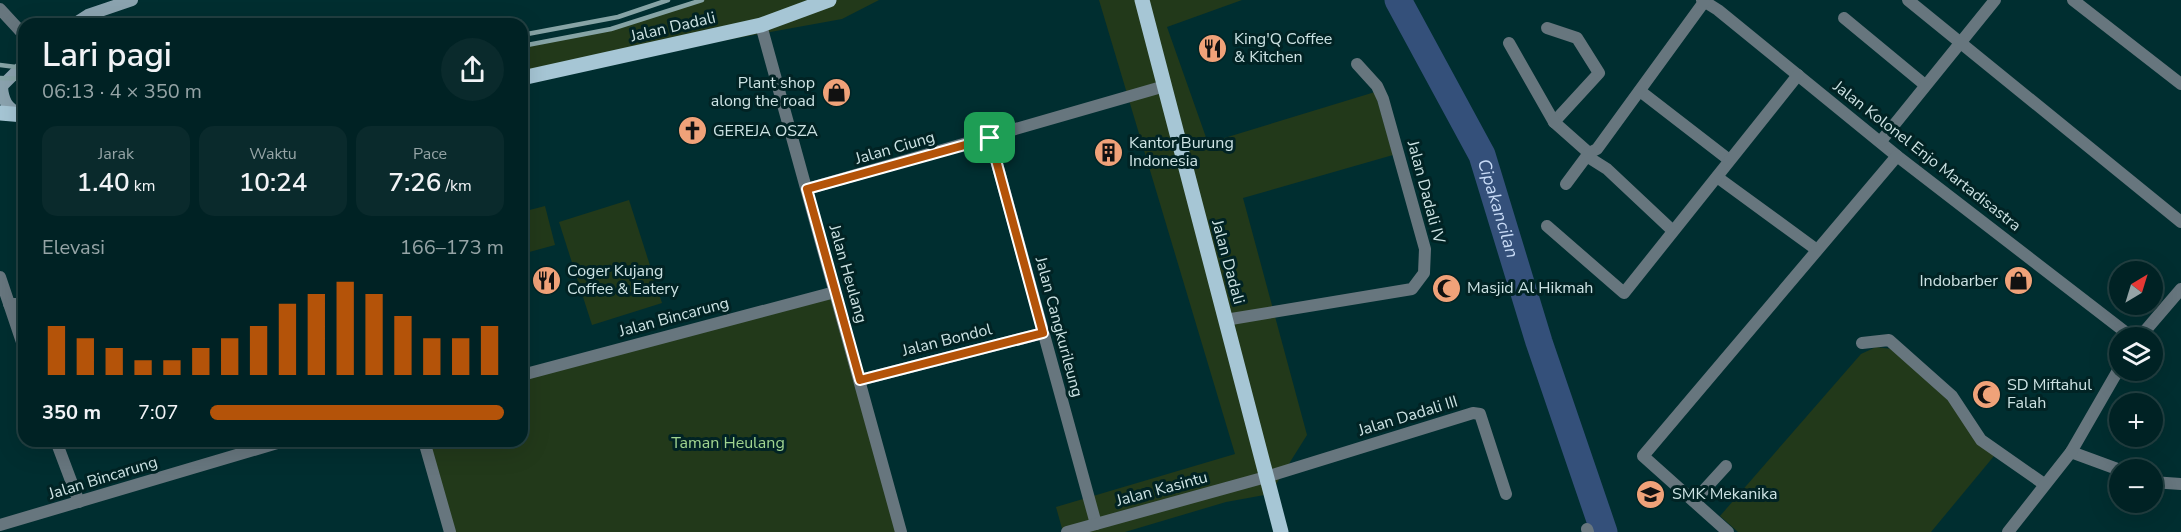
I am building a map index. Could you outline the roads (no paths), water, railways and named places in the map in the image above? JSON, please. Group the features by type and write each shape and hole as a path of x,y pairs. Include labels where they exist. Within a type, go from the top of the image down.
{"main road":[{"path":"83,18 132,0"},
{"name":"Jalan Dadali","path":"528,77 762,25 829,0"},
{"name":"Jalan Dadali","path":"1142,0 1281,532"},
{"path":"18,70 1,88 8,108 18,113"},
{"path":"0,113 18,115"}],"street":[{"path":"1908,0 2181,222"},
{"path":"1881,141 1995,0"},
{"path":"2073,0 2181,84"},
{"path":"1566,184 1588,155 1597,149 1703,1"},
{"name":"Jalan Kolonel Enjo Martadisastra","path":"1703,1 1722,5 1798,75 1897,156 2119,327"},
{"path":"0,9 18,28"},
{"path":"1844,18 1925,85"},
{"name":"Jalan Heulang","path":"762,25 901,532"},
{"path":"1547,28 1577,38 1599,73 1554,122"},
{"path":"1509,43 1554,122 1673,231"},
{"name":"Jalan Dadali IV","path":"1225,320 1412,289 1424,273 1425,249 1383,99 1377,86 1357,64"},
{"path":"1547,226 1624,293 1717,177 1728,159 1798,75"},
{"name":"Jalan Ciung","path":"807,189 1165,86"},
{"path":"1640,91 1728,159"},
{"name":"Jalan Cangkurileung","path":"990,138 1096,524"},
{"path":"1728,532 1643,456 1897,156"},
{"path":"1717,177 1817,250"},
{"path":"0,277 18,330"},
{"path":"2148,327 2181,289"},
{"name":"Jalan Bincarung","path":"528,373 835,292"},
{"path":"9,304 18,304"},
{"name":"Jalan Bondol","path":"860,380 1043,333"},
{"path":"1862,343 1889,340 1952,396 1982,440 2044,484"},
{"path":"2008,532 2071,452 2112,381"},
{"name":"Jalan Dadali III","path":"1266,477 1473,413 1480,414 1506,494"},
{"path":"58,447 79,502"},
{"name":"Jalan Bincarung","path":"0,525 264,447"},
{"path":"426,447 450,532"},
{"path":"2071,452 2109,466"},
{"path":"1694,501 1726,466"},
{"name":"Jalan Kasintu","path":"1067,532 1266,477"},
{"path":"2163,483 2181,484"}],"waterway":[{"name":"Cipakancilan","path":"1398,0 1482,155 1539,342 1604,532"}],"railway":[{"path":"528,34 618,17 668,0"},
{"path":"528,45 611,29 702,0"},
{"path":"0,65 18,67"},
{"path":"0,78 18,79"}],"place":[{"name":"King'Q Coffee & Kitchen","path":"1213,48"},
{"name":"Plant shop along the road","path":"836,92"},
{"name":"GEREJA OSZA","path":"692,131"},
{"name":"Kantor Burung Indonesia","path":"1108,152"},
{"name":"Coger Kujang Coffee & Eatery","path":"546,280"},
{"name":"Indobarber","path":"2019,281"},
{"name":"Masjid Al Hikmah","path":"1446,288"},
{"name":"SD Miftahul Falah","path":"1986,394"},
{"name":"SMK Mekanika","path":"1651,494"}],"park label":[{"name":"Taman Heulang","path":"728,443"}]}
